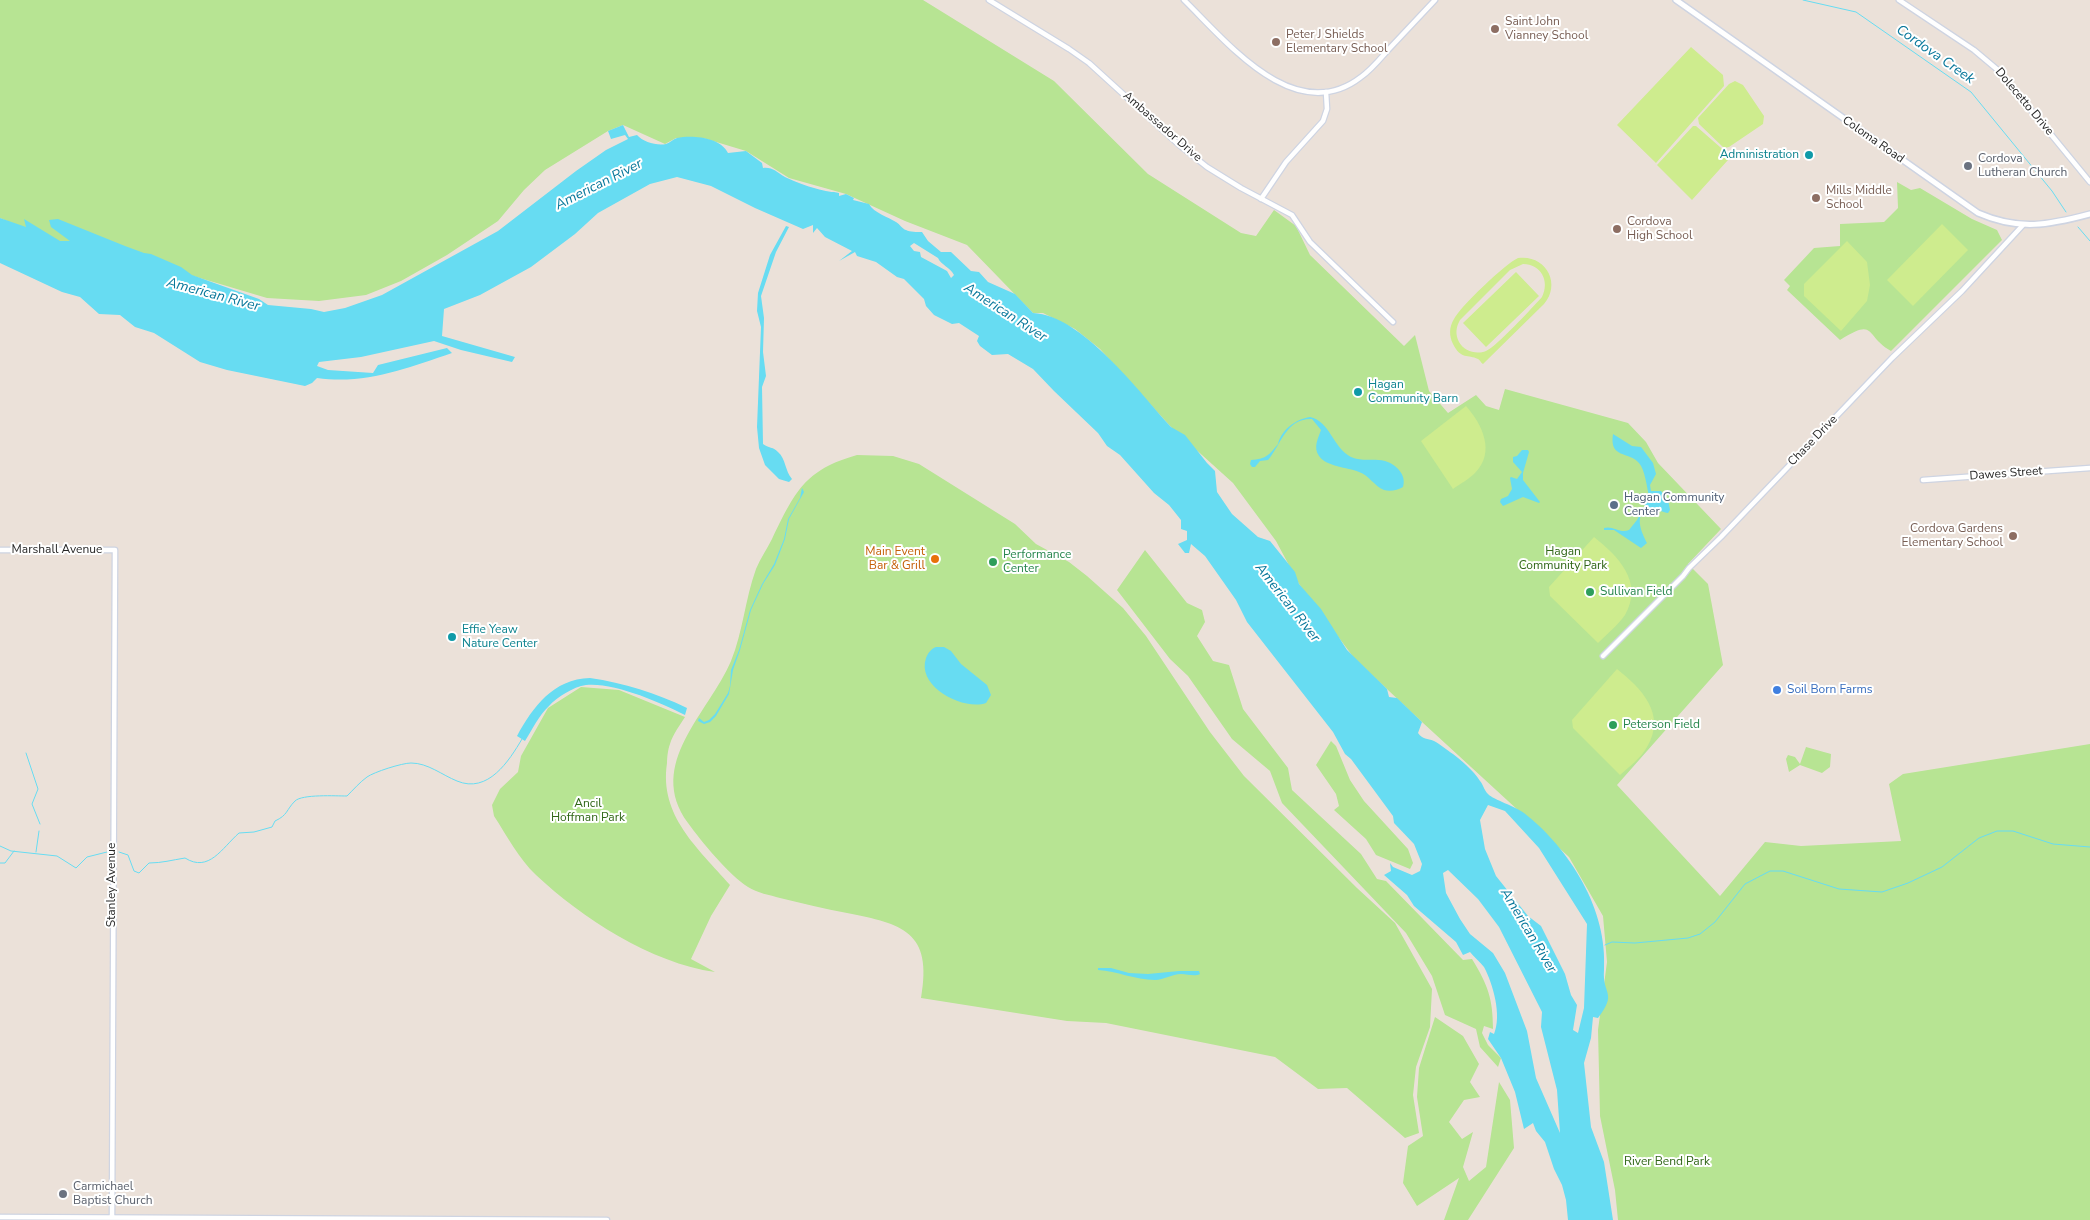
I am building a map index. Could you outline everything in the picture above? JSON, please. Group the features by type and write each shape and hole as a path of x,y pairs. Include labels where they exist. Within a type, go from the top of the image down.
{"main road":[{"name":"Coloma Road","path":"1676,0 1964,205 1992,219 2023,226 2053,224 2090,214"}],"street":[{"name":"Ambassador Drive","path":"989,0 1081,57 1104,75 1191,154 1225,179 1292,215 1310,242 1392,322"},
{"path":"1184,0 1262,73 1292,88 1311,92 1326,92 1342,88 1362,77 1435,0"},
{"name":"Dolecetto Drive","path":"1899,0 1974,50 1999,71 2090,182"},
{"path":"1261,199 1286,162 1323,121 1327,109 1326,92"},
{"name":"Chase Drive","path":"1603,656 1721,537 1892,358 1962,291 2023,226"},
{"name":"Dawes Street","path":"1923,480 2090,468"},
{"name":"Marshall Avenue","path":"0,550 114,550"},
{"name":"Stanley Avenue","path":"112,1219 114,550"},
{"path":"0,1217 607,1220"}],"green space":[{"path":"0,0 923,0 1054,81 1148,174 1241,233 1256,236 1274,210 1296,226 1310,255 1404,346 1415,335 1429,391 1448,413 1476,395 1486,406 1499,410 1505,389 1628,423 1646,442 1658,463 1721,529 1688,564 1708,584 1723,665 1617,785 1720,896 1765,842 1801,846 1901,841 1889,784 1903,774 2090,744 2090,1220 1618,1220 1615,1190 1600,1116 1598,1030 1607,962 1603,916 1569,857 1354,658 1299,584 1276,541 1233,483 1171,427 1100,349 1075,329 1043,313 1033,313 967,245 905,221 846,194 789,178 746,151 703,138 676,138 665,144 623,125 608,131 545,170 524,190 498,221 447,255 401,281 366,295 319,301 267,298 173,270 87,255 0,218"},
{"path":"1691,47 1723,75 1724,86 1656,163 1617,125"},
{"path":"1735,81 1743,85 1764,116 1763,124 1729,147 1724,148 1699,124 1698,118 1729,84"},
{"path":"1693,126 1696,126 1728,154 1728,160 1692,200 1657,165"},
{"path":"1897,182 1911,190 1920,188 1972,219 1997,230 2002,240 1891,351 1865,329 1852,333 1840,340 1787,290 1790,286 1784,280 1814,248 1840,246 1840,224 1884,222 1898,208"},
{"path":"1942,224 1968,250 1913,306 1887,280"},
{"path":"1847,241 1867,262 1870,285 1867,301 1841,331 1804,296 1804,284"},
{"path":"1518,258 1528,258 1543,265 1551,279 1549,296 1544,304 1483,364 1478,359 1465,356 1456,349 1451,338 1451,325 1458,313 1474,296 1494,276","holes":["1523,264 1535,267 1542,274 1545,285 1542,297 1491,348 1478,353 1464,348 1459,342 1457,333 1460,320 1510,270"]},
{"path":"1516,272 1539,296 1486,347 1463,323"},
{"path":"1466,406 1481,430 1486,447 1485,456 1475,473 1453,489 1421,441"},
{"path":"857,455 893,456 919,464 1015,524 1036,544 1069,562 1087,576 1123,608 1146,636 1210,732 1244,776 1395,923 1432,989 1430,1027 1416,1067 1413,1095 1419,1133 1405,1138 1347,1088 1318,1089 1275,1057 1106,1023 1067,1021 921,998 924,976 922,958 917,945 909,934 898,927 866,917 755,891 740,882 708,848 688,823 677,801 673,780 677,760 685,739 731,661 756,569 795,496 803,485 825,468"},
{"name":"Sullivan Field","path":"1594,537 1612,553 1626,571 1632,592 1625,615 1598,643 1550,596 1549,587"},
{"path":"1145,550 1187,603 1202,610 1205,622 1197,636 1213,661 1229,665 1243,709 1288,768 1292,790 1361,854 1377,879 1386,881 1463,960 1472,959 1486,985 1491,1001 1493,1029 1484,1026 1482,1033 1488,1045 1501,1058 1498,1067 1480,1047 1476,1029 1445,1015 1432,976 1406,933 1282,803 1270,771 1232,739 1188,676 1170,659 1117,590"},
{"name":"Peterson Field","path":"1617,669 1642,693 1653,713 1654,724 1647,747 1635,762 1620,775 1573,728 1572,720"},
{"name":"Ancil Hoffman Park","path":"581,687 619,690 685,717 669,746 666,782 669,799 675,815 684,830 730,885 711,916 691,959 715,972 691,967 642,949 574,907 530,869 494,816 492,805 500,789 518,772 521,756 548,708"},
{"path":"1331,741 1336,746 1350,780 1364,801 1408,849 1413,863 1410,869 1376,855 1366,839 1334,810 1339,806 1336,794 1316,765"},
{"path":"1806,747 1831,754 1830,767 1822,773 1800,765 1789,772 1786,759 1788,755 1795,757 1800,764"},
{"path":"1435,1017 1463,1036 1479,1064 1470,1082 1480,1097 1464,1100 1449,1122 1462,1139 1473,1132 1463,1167 1469,1181 1486,1167 1499,1082 1510,1100 1514,1148 1468,1220 1444,1220 1459,1178 1417,1206 1403,1183 1408,1146 1423,1136 1417,1097 1419,1068"}],"water":[{"name":"American River","path":"623,125 629,137 637,135 650,143 659,144 666,144 683,137 705,138 719,143 728,153 746,151 762,163 763,168 772,169 785,177 816,189 839,193 839,196 846,194 854,198 853,200 869,204 874,210 905,229 912,232 922,232 928,241 941,252 951,252 971,271 979,272 988,282 1015,294 1033,313 1052,317 1071,327 1090,341 1126,376 1171,427 1185,435 1215,471 1217,492 1232,514 1258,537 1270,541 1295,572 1299,584 1321,609 1347,650 1387,689 1389,697 1397,698 1422,722 1418,733 1423,738 1436,742 1468,766 1491,796 1520,810 1541,828 1571,863 1583,882 1593,903 1600,925 1604,948 1604,978 1608,998 1598,1018 1593,1017 1591,1038 1584,1063 1591,1127 1604,1162 1613,1220 1568,1220 1562,1185 1554,1169 1545,1142 1536,1131 1533,1123 1524,1129 1515,1092 1501,1058 1488,1039 1490,1032 1494,1034 1497,1009 1493,991 1484,967 1470,952 1463,955 1456,942 1414,906 1407,895 1384,875 1391,871 1390,863 1393,867 1412,875 1420,871 1422,864 1414,844 1394,823 1393,816 1351,759 1345,754 1333,732 1247,622 1236,600 1205,556 1191,544 1189,553 1185,553 1178,544 1187,540 1187,531 1181,529 1181,520 1169,505 1154,493 1120,455 1107,446 1098,433 1033,369 1008,354 992,355 980,346 977,341 979,336 959,323 952,324 934,315 926,306 924,299 904,279 897,277 876,262 857,256 855,252 839,261 852,251 825,237 817,228 813,233 813,225 803,229 711,186 677,177 650,184 598,213 575,234 531,267 480,295 444,309 442,336 515,357 512,362 461,350 434,341 361,357 319,362 317,366 328,370 373,373 378,365 447,348 452,353 386,374 335,380 317,378 305,386 227,370 200,362 154,333 135,327 120,315 99,314 80,297 62,292 0,263 0,218 26,227 24,219 60,241 70,241 51,227 49,220 58,219 125,246 151,254 181,267 192,275 259,299 268,305 324,312 345,308 382,295 498,231 576,171 606,150 628,139 625,135 611,139 608,131","holes":["914,243 938,258 954,275 951,278 947,271 921,257 920,252 914,251 910,246","1488,805 1505,811 1539,848 1587,924 1584,1008 1578,1033 1573,1030 1577,1005 1571,995 1565,974 1541,926 1528,916 1496,876 1485,849 1480,820","1448,870 1478,899 1499,927 1542,1012 1541,1027 1557,1090 1560,1133 1536,1078 1527,1031 1505,973 1493,953 1470,934 1460,919 1446,893 1443,873"]},
{"path":"786,226 789,227 776,252 761,296 764,318 763,352 766,376 762,387 763,444 775,449 781,455 792,479 789,482 779,479 765,465 759,448 757,427 761,327 757,311 758,293 770,255"},
{"path":"1310,417 1317,419 1327,429 1340,448 1351,457 1381,460 1393,465 1402,474 1403,487 1389,491 1384,490 1363,473 1332,465 1323,460 1316,449 1321,430 1312,419 1296,423 1285,433 1268,460 1260,461 1255,467 1252,467 1250,464 1251,460 1260,459 1269,454 1278,444 1282,434 1290,426 1300,420"},
{"path":"1613,434 1632,446 1641,447 1653,463 1656,474 1650,485 1651,491 1661,491 1668,500 1670,510 1668,513 1647,510 1643,513 1640,526 1647,543 1641,548 1614,530 1604,530 1607,527 1623,531 1629,530 1637,520 1649,497 1646,479 1641,466 1635,459 1617,451 1614,447"},
{"path":"1522,450 1528,450 1529,452 1523,480 1540,502 1523,497 1503,506 1500,502 1501,499 1508,496 1512,489 1510,478 1517,479 1522,472 1513,462 1513,457 1517,456"},
{"path":"802,488 804,492 789,519 785,539 775,565 763,584 751,610 740,650 733,670 729,694 716,716 710,722 704,724 698,721 699,718 704,722 709,720 728,693 731,670 739,650 750,610 762,584 774,564 784,539 788,519 800,498"},
{"path":"936,647 944,647 951,651 961,664 987,685 991,695 986,703 977,705 955,700 935,687 928,678 925,669 927,656"},
{"path":"590,678 640,689 664,698 687,708 685,715 663,704 623,690 586,685 571,690 552,703 539,718 525,741 517,736 537,705 546,696 565,683"},
{"path":"1098,968 1111,968 1129,973 1148,974 1199,971 1200,974 1178,974 1158,980 1148,980 1098,970"}],"waterway":[{"name":"Cordova Creek","path":"1803,0 1856,12 1971,92 2052,191 2066,212"},
{"path":"2078,227 2090,241"},
{"path":"119,852 128,855 134,871 139,873 149,863 185,858 201,863 215,857 239,833 254,832 272,827 275,821 282,817 295,801 305,797 347,796 367,777 395,766 407,763 417,764 429,767 457,781 468,784 478,783 496,773 511,757 522,739"},
{"path":"26,753 38,789 32,804 40,824"},
{"path":"36,852 39,831"},
{"path":"1605,945 1612,942 1635,943 1688,938 1700,934 1715,922 1745,884 1770,871 1783,871 1839,889 1882,892 1908,883 1942,867 1979,838 1997,831 2013,831 2053,844 2090,847"},
{"path":"0,846 11,851 57,856 76,868 87,857 107,852"},
{"path":"0,863 5,863 14,851"}],"place":[{"name":"Saint John Vianney School","path":"1495,29"},
{"name":"Peter J Shields Elementary School","path":"1276,42"},
{"name":"Administration","path":"1809,155"},
{"name":"Cordova Lutheran Church","path":"1968,166"},
{"name":"Mills Middle School","path":"1816,198"},
{"name":"Cordova High School","path":"1617,229"},
{"name":"Hagan Community Barn","path":"1358,392"},
{"name":"Hagan Community Center","path":"1614,505"},
{"name":"Cordova Gardens Elementary School","path":"2013,536"},
{"name":"Main Event Bar & Grill","path":"935,559"},
{"name":"Performance Center","path":"993,562"},
{"name":"Sullivan Field","path":"1590,592"},
{"name":"Effie Yeaw Nature Center","path":"452,637"},
{"name":"Soil Born Farms","path":"1777,690"},
{"name":"Peterson Field","path":"1613,725"},
{"name":"Carmichael Baptist Church","path":"63,1194"}],"park label":[{"name":"Hagan Community Park","path":"1563,559"},
{"name":"River Bend Park","path":"1667,1162"}]}
